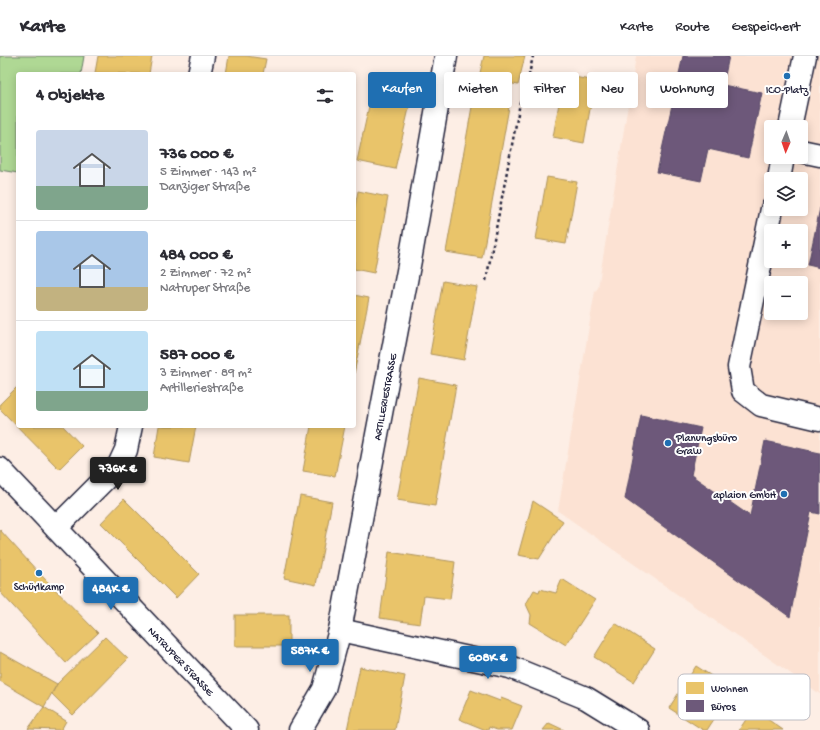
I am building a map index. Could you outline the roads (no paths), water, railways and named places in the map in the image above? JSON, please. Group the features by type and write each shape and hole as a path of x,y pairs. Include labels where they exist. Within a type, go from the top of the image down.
{"street":[{"path":"199,72 203,56"},
{"name":"ARTILLERIESTRASSE","path":"300,730 324,689 340,630 411,255 446,56"},
{"path":"791,120 805,56"},
{"path":"808,152 820,155"},
{"path":"771,216 739,367 743,391 761,405 820,419"},
{"path":"56,528 119,465 126,450 131,428"},
{"name":"NATRUPER STRASSE","path":"0,469 247,730"},
{"path":"340,630 510,667 586,698 638,730"}],"place":[{"name":"ICO-Platz","path":"787,76"},
{"name":"Planungsbüro Graw","path":"668,443"},
{"name":"aplaion GmbH","path":"784,494"},
{"name":"Schürlkamp","path":"39,573"}]}
